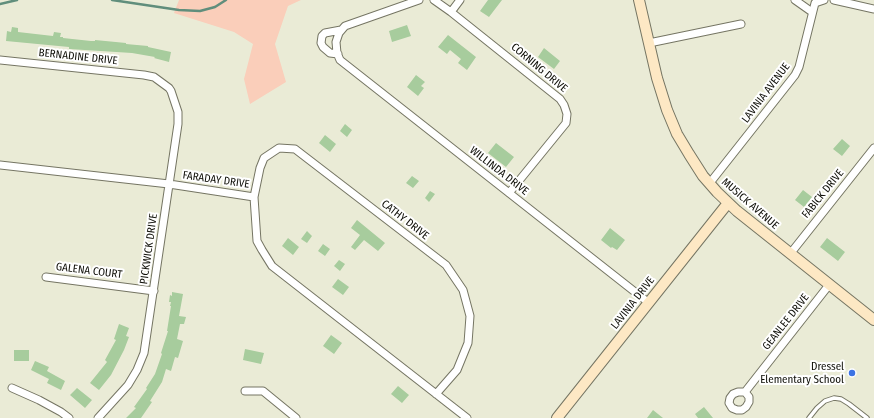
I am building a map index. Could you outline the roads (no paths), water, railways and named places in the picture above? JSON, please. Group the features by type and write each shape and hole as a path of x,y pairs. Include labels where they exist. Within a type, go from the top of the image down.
{"street":[{"path":"338,54 336,42 341,30 345,26 419,0"},
{"name":"CORNING DRIVE","path":"434,0 560,99 567,114 566,123 509,192"},
{"path":"451,12 460,0"},
{"name":"MUSICK AVENUE","path":"639,0 661,93 672,122 677,134 709,184 728,203 790,254 874,319"},
{"path":"795,0 812,12"},
{"path":"834,0 874,9"},
{"name":"LAVINIA AVENUE","path":"709,184 795,75 799,67 812,12 821,1"},
{"path":"648,43 741,24"},
{"name":"WILLINDA DRIVE","path":"341,30 325,33 322,36 321,43 323,47 330,53 338,54 340,60 649,303"},
{"name":"BERNADINE DRIVE","path":"0,60 154,77"},
{"name":"PICKWICK DRIVE","path":"98,418 128,385 137,370 144,353 178,124 178,112 171,91 154,77"},
{"name":"CATHY DRIVE","path":"254,197 260,168 264,158 279,148 295,149 446,265 463,290 470,316 468,343 457,370 436,394"},
{"name":"FABICK DRIVE","path":"790,254 874,148"},
{"name":"FARADAY DRIVE","path":"0,165 169,184 254,197 257,241 272,266 467,418"},
{"name":"LAVINIA DRIVE","path":"557,418 728,203"},
{"name":"GALENA COURT","path":"46,277 154,291"},
{"name":"GEANLEE DRIVE","path":"746,392 829,285"},
{"path":"12,388 40,400 69,418"},
{"path":"245,391 263,391 296,418"}],"lane":[{"path":"809,418 825,401 834,398 841,399 867,418"}],"waterway":[{"path":"0,4 17,0"},
{"path":"112,0 179,10 200,11 215,7 226,0"}],"place":[{"name":"Dressel Elementary School","path":"852,373"}]}
